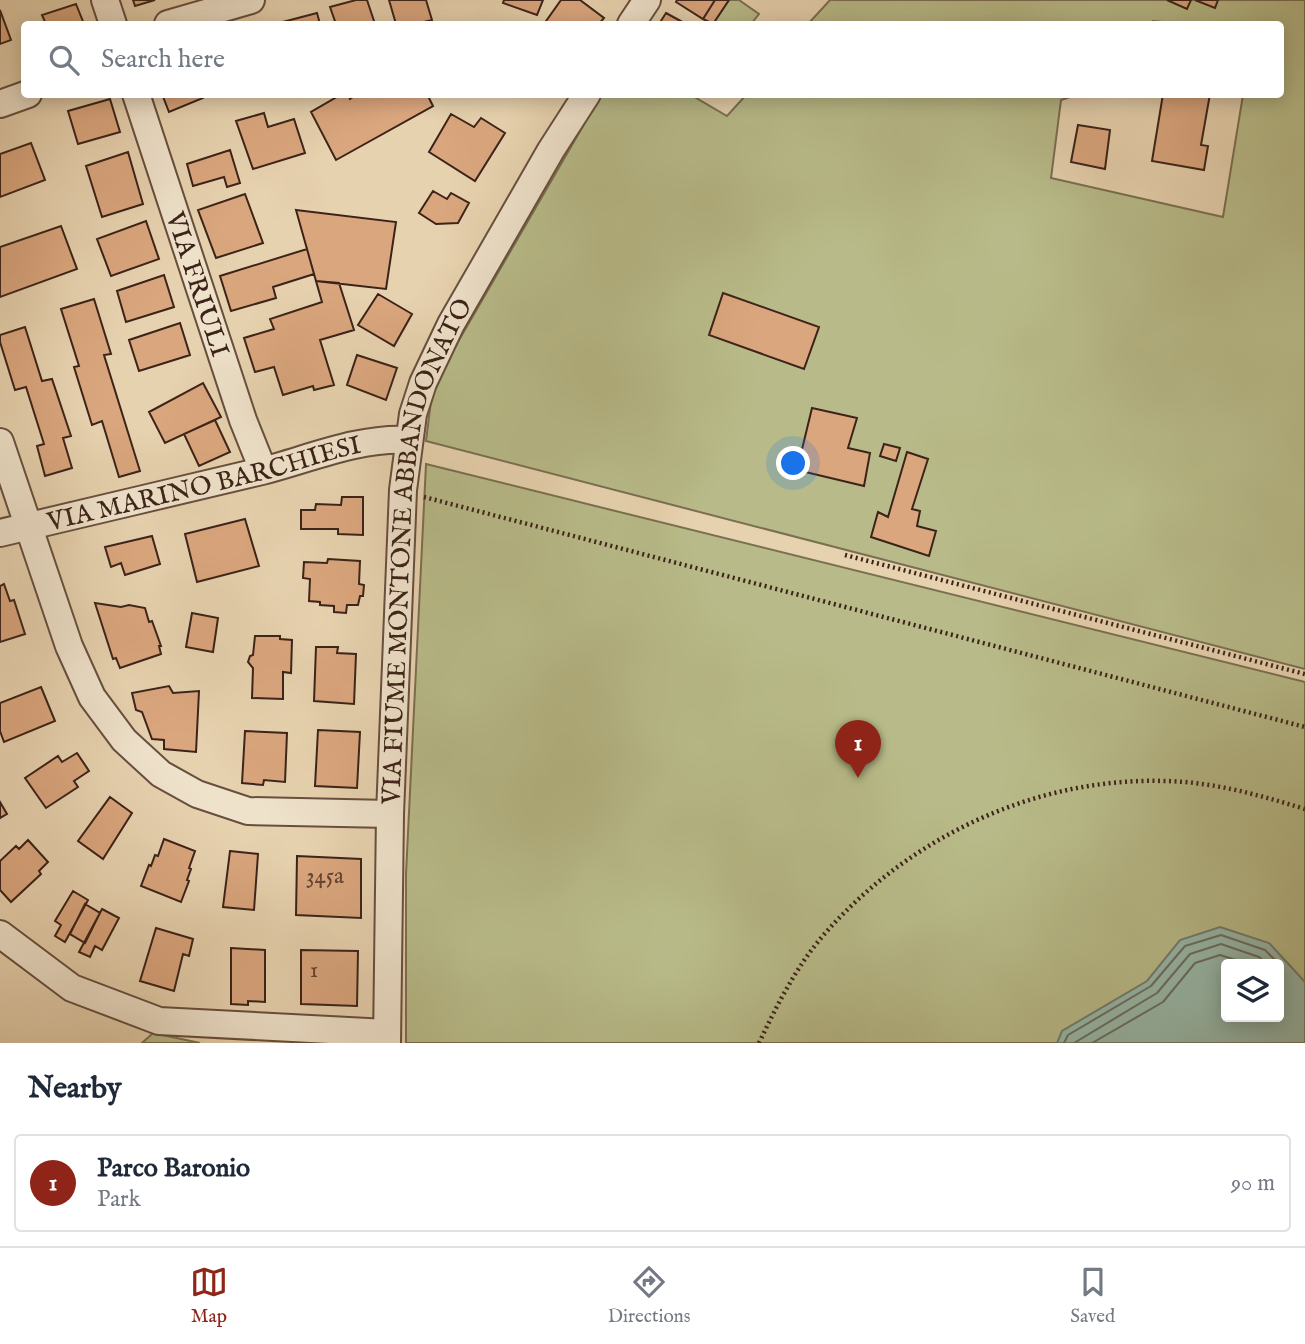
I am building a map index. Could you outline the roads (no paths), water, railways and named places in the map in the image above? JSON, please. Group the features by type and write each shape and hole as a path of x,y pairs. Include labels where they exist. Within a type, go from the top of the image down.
{"street":[{"path":"105,0 112,21"},
{"path":"178,21 251,0"},
{"path":"0,104 21,96"},
{"name":"VIA FRIULI","path":"137,98 243,420 264,470"},
{"name":"VIA FIUME MONTONE ABBANDONATO","path":"387,1038 390,814 403,490 408,440 424,383 451,324 551,150 584,98"},
{"name":"VIA MARINO BARCHIESI","path":"0,533 264,470 354,445 393,439 408,440"},
{"path":"0,442 69,646 92,698 124,740 161,774 197,794 248,811 390,814"},
{"path":"0,934 72,988 159,1021 387,1038"}],"water":[{"path":"1220,927 1269,943 1284,959 1221,959 1221,1022 1284,1022 1284,959 1305,982 1305,1043 1057,1043 1062,1031 1147,981 1180,940"}],"place":[{"name":"Parco Baronio","path":"858,778"}]}
